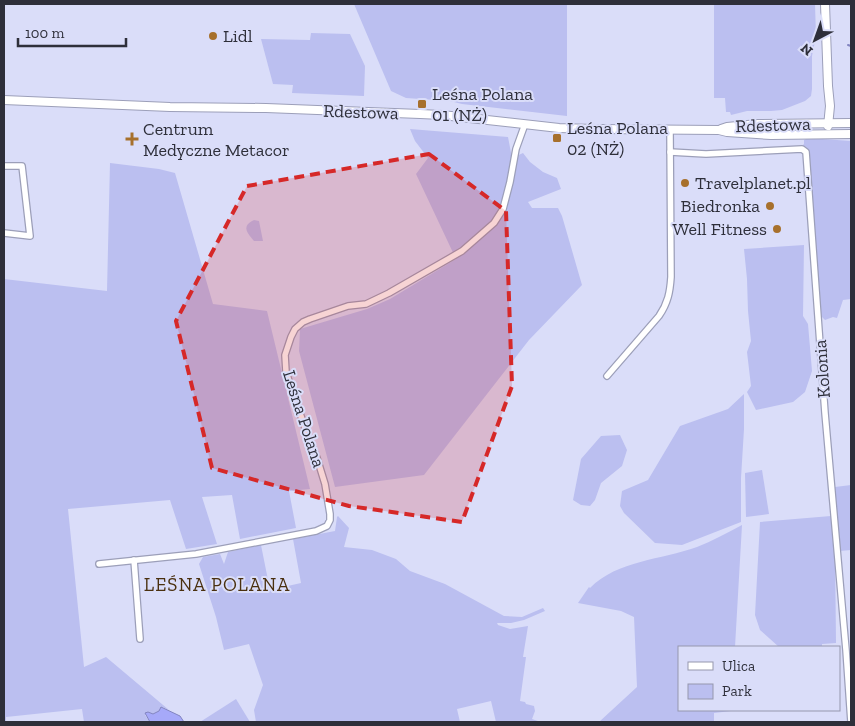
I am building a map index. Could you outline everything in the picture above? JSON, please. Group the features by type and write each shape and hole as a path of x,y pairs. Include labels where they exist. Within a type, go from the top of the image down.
{"street":[{"name":"Rdestowa","path":"825,4 828,86 825,101 828,134"},
{"name":"Rdestowa","path":"4,100 442,115 568,128 719,130 771,134 851,134"},
{"name":"Rdestowa","path":"719,130 727,127 758,124 851,123"},
{"name":"Leśna Polana","path":"99,564 196,554 316,531 327,526 330,514 325,484 286,372 286,355 291,337 295,329 303,322 348,306 366,304 389,293 462,251 494,224 503,209 516,149 525,124"},
{"path":"607,376 659,316 670,295 670,130"},
{"name":"Kolonia","path":"670,152 706,154 802,149 806,152 825,413 851,722"},
{"path":"4,166 22,166 30,236 4,233"},
{"path":"134,560 140,639"}],"highlighted area":[{"path":"429,154 506,211 512,386 462,522 349,506 212,468 176,321 247,186"}],"green space":[{"path":"354,4 567,4 567,116 450,101 406,98 391,91"},
{"path":"714,4 815,4 816,36 812,56 811,96 805,101 782,110 747,111 731,115 730,112 726,112 725,98 714,98"},
{"path":"311,33 350,34 365,66 364,96 292,93 293,85 273,84 261,39 310,40"},
{"path":"410,129 508,137 512,158 523,153 530,162 543,172 557,178 561,189 528,202 532,208 558,208 582,285 529,340 424,475 335,487 299,351 300,329 367,309 390,299 456,259 416,174 428,158 415,141"},
{"path":"808,138 851,141 851,299 843,300 837,318 833,317 825,320 821,316 809,151 803,146 804,140"},
{"path":"110,163 159,169 175,173 213,304 267,311 310,489 289,491 296,528 240,539 232,495 202,497 217,544 186,549 170,500 68,509 84,667 106,657 169,710 162,707 153,714 148,712 145,715 150,722 84,722 82,709 6,717 6,722 4,722 4,279 107,291"},
{"path":"254,220 259,221 263,241 254,241 247,232 246,227"},
{"path":"804,245 803,316 808,324 812,371 805,392 793,402 756,410 747,392 751,386 747,352 751,341 744,249"},
{"path":"744,394 741,522 682,545 655,543 624,513 620,506 622,491 648,480 680,426 728,409"},
{"path":"620,435 627,450 622,466 601,483 595,500 590,506 581,505 573,500 581,459 601,436"},
{"path":"762,470 769,514 746,517 745,473"},
{"path":"851,485 851,550 839,551 835,487"},
{"path":"338,516 349,528 344,547 372,550 396,559 410,571 445,584 504,616 522,617 543,608 545,611 524,620 511,623 497,623 510,629 528,626 523,657 526,657 520,701 534,706 535,711 532,719 541,722 496,722 491,701 457,709 460,722 256,722 254,710 263,685 249,644 224,650 216,617 199,564 203,557 220,554 224,564 228,552 261,545 270,590 301,583 293,539 335,531"},
{"path":"831,516 835,551 836,643 822,644 822,646 778,646 760,630 755,615 760,522"},
{"path":"742,525 735,646 678,646 678,711 731,711 714,713 714,722 599,722 637,687 634,617 621,611 578,603 589,587 613,572 640,562 697,547"},
{"path":"236,699 250,722 200,722"}],"shaded area":[{"path":"161,707 180,716 184,722 150,722 145,713 153,714 159,711"}],"place":[{"name":"Lidl","path":"213,36"},
{"name":"Leśna Polana 01 (NŻ)","path":"422,104"},
{"name":"Leśna Polana 02 (NŻ)","path":"557,138"},
{"name":"Centrum Medyczne Metacor","path":"132,139"},
{"name":"Travelplanet.pl","path":"685,183"},
{"name":"Biedronka","path":"770,206"},
{"name":"Well Fitness","path":"777,229"}],"district":[{"name":"LEŚNA POLANA","path":"217,584"}]}
